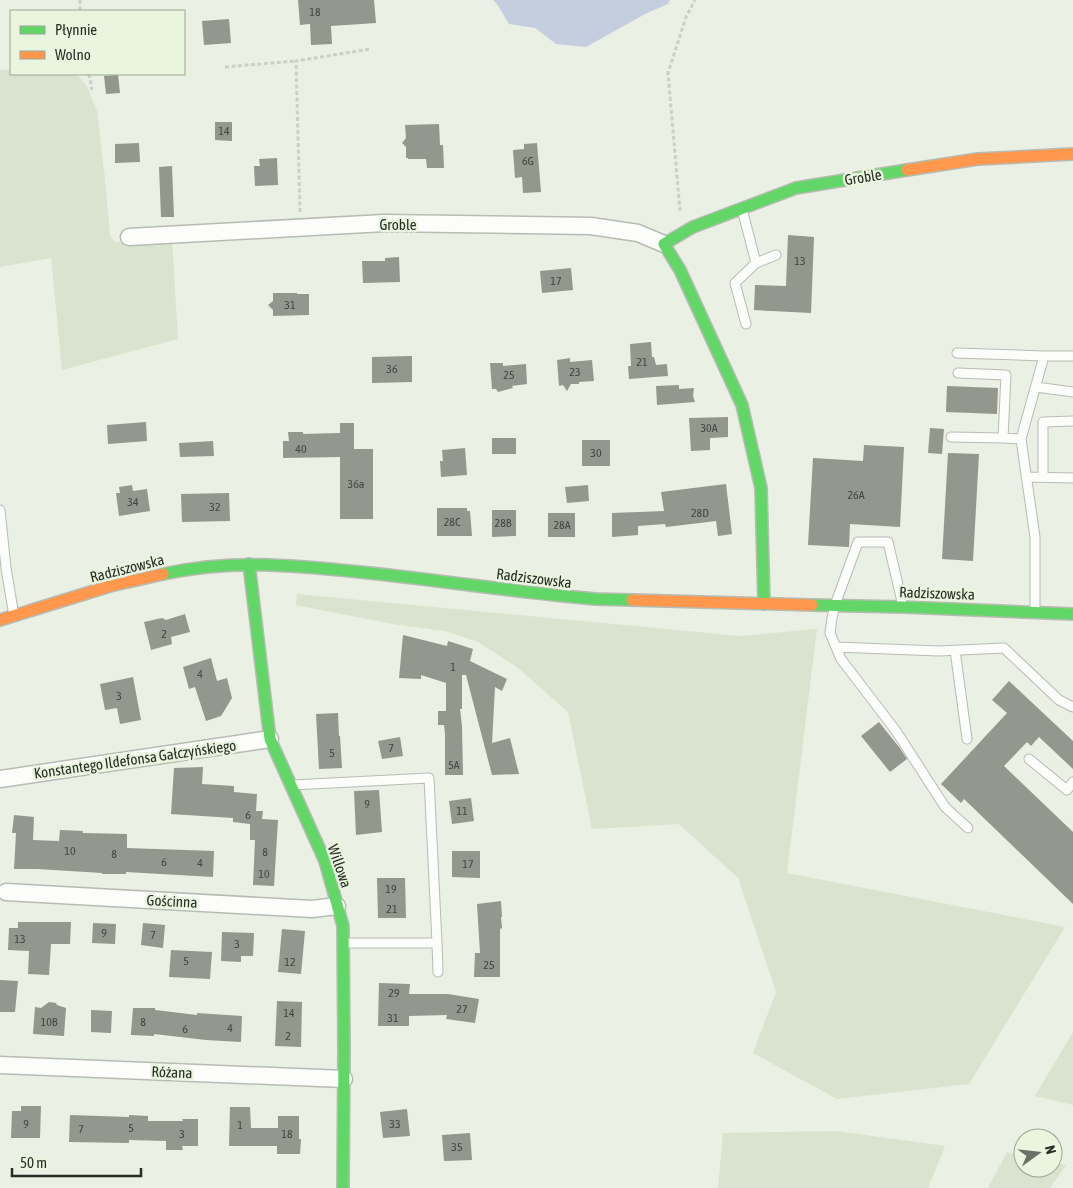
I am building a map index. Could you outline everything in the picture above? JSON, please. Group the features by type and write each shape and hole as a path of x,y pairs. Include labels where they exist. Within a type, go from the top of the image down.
{"street":[{"name":"Groble","path":"130,237 384,223 591,226 638,233 664,244 693,226 796,188 978,159 1073,154"},
{"path":"664,244 680,270 742,405 761,488 764,604"},
{"name":"Radziszowska","path":"0,620 143,577 222,565 249,564 294,565 398,576 551,596 595,599 903,607 1073,614"},
{"name":"Willowa","path":"249,564 270,739 325,861 343,926 344,1079 342,1188"},
{"name":"Konstantego Ildefonsa Gałczyńskiego","path":"0,779 270,739"},
{"name":"Gościnna","path":"6,892 312,909 337,906"},
{"name":"Różana","path":"0,1066 344,1079"}],"lane":[{"path":"742,208 756,263"},
{"path":"746,324 735,283 756,263 776,255"},
{"path":"957,353 1073,356"},
{"path":"1036,613 1035,538 1021,439 1044,356"},
{"path":"958,373 1006,375 1003,438"},
{"path":"1036,387 1073,392"},
{"path":"1043,477 1043,422 1073,421"},
{"path":"951,437 1021,439"},
{"path":"1026,477 1073,478"},
{"path":"0,510 6,568 14,616"},
{"path":"903,607 888,542 858,542 835,605 830,633 841,659 896,731 945,807 968,828"},
{"path":"836,647 939,651 1004,648 1059,700 1073,707"},
{"path":"955,650 967,739"},
{"path":"1029,759 1067,790 1073,782"},
{"path":"290,785 429,778 438,972"},
{"path":"343,942 437,943"}],"path":[{"path":"693,226 681,215 668,73 686,17 695,0"},
{"path":"225,68 296,61 371,49"},
{"path":"296,61 300,228"},
{"path":"89,75 92,90"}],"green space":[{"path":"10,69 10,75 78,75 87,87 97,111 110,235 114,242 172,239 178,339 62,370 51,258 0,267 0,70"},
{"path":"297,594 740,636 817,629 787,873 1065,927 969,1084 837,1099 753,1053 776,992 738,878 679,824 592,829 568,712 517,667 478,642 445,631 392,624 296,605"},
{"path":"1073,1032 1073,1105 1035,1096"},
{"path":"836,1131 945,1146 928,1188 718,1188 723,1133"},
{"path":"1007,1152 1013,1153 1013,1178 1057,1178 1050,1188 988,1188"}],"water":[{"path":"493,0 670,0 668,4 647,13 586,47 556,44 535,28 509,24"}],"building":[{"path":"298,0 374,0 376,23 331,26 332,44 311,45 310,24 300,25"},
{"path":"229,19 231,43 204,45 202,21"},
{"path":"118,75 120,93 106,94 104,76"},
{"path":"215,122 232,122 232,141 215,140"},
{"path":"439,124 440,145 443,145 444,168 427,168 426,159 406,158 406,147 402,143 406,138 405,125"},
{"path":"139,143 140,162 115,163 115,144"},
{"path":"537,143 541,192 523,193 522,177 515,178 513,150 524,149 524,144"},
{"path":"277,158 278,185 255,186 254,166 260,166 259,159"},
{"path":"172,166 174,217 161,217 159,167"},
{"path":"788,235 814,237 811,313 754,310 755,285 786,286"},
{"path":"399,257 400,282 363,283 362,261 385,261 385,258"},
{"path":"571,268 573,290 542,293 540,271"},
{"path":"273,293 309,294 309,315 273,316 273,310 268,305 273,301"},
{"path":"651,342 652,357 654,357 656,365 667,364 668,376 629,379 628,366 631,366 630,344"},
{"path":"412,356 412,382 372,383 372,357"},
{"path":"570,358 570,362 592,360 594,381 571,384 567,391 563,385 559,386 557,360"},
{"path":"490,363 503,363 503,366 526,364 527,384 512,386 513,388 498,392 496,389 492,389"},
{"path":"679,385 679,389 694,388 693,396 695,402 657,405 656,386"},
{"path":"947,386 998,388 997,414 946,412"},
{"path":"728,417 728,437 710,438 710,450 691,451 689,418"},
{"path":"146,422 147,441 108,444 107,425"},
{"path":"340,423 354,423 354,449 373,449 373,519 340,519 340,457 283,458 283,441 289,441 288,432 303,432 303,434 340,433"},
{"path":"930,428 944,429 942,454 928,453"},
{"path":"492,438 516,438 516,454 492,454"},
{"path":"582,440 610,440 610,466 582,466"},
{"path":"213,441 214,456 180,457 179,443"},
{"path":"864,445 904,447 900,527 850,524 849,547 808,545 813,458 863,461"},
{"path":"465,448 467,475 441,477 440,461 443,461 442,450"},
{"path":"948,453 979,454 973,561 942,559"},
{"path":"726,484 732,534 718,536 716,521 666,527 665,524 638,526 638,535 612,537 612,513 664,511 661,492"},
{"path":"132,485 133,491 147,489 150,511 119,516 116,493 120,493 119,487"},
{"path":"588,485 589,501 567,503 565,487"},
{"path":"229,493 230,521 182,522 181,494"},
{"path":"437,508 467,508 467,511 470,511 472,536 437,536"},
{"path":"492,510 516,510 516,536 492,537"},
{"path":"548,513 575,513 575,537 548,537"},
{"path":"185,614 190,632 171,637 172,644 151,650 144,622 162,618 166,620"},
{"path":"403,635 447,646 448,641 473,649 470,661 507,679 502,691 495,687 492,743 510,738 519,774 492,775 466,675 462,675 462,709 460,709 463,775 445,775 445,734 444,725 438,725 438,711 446,711 446,683 421,675 421,679 399,678"},
{"path":"211,658 217,681 227,678 232,698 221,716 206,721 195,687 189,689 183,667"},
{"path":"133,677 141,720 120,724 117,708 105,710 100,684"},
{"path":"1009,681 1073,741 1073,769 1039,737 1031,746 1027,742 1004,766 1073,832 1073,904 964,799 961,803 941,784 1007,713 992,700"},
{"path":"338,713 342,768 319,769 316,714"},
{"path":"879,722 907,759 890,772 861,736"},
{"path":"400,737 403,756 382,759 378,741"},
{"path":"203,767 202,784 234,786 234,792 257,794 256,811 263,811 262,819 278,820 274,886 253,885 255,840 250,840 250,824 233,822 233,818 171,814 174,768"},
{"path":"379,790 382,832 356,835 354,791"},
{"path":"471,798 474,821 452,824 449,801"},
{"path":"14,815 34,817 33,840 59,841 60,830 83,831 83,833 127,834 127,848 214,851 213,877 126,872 126,874 102,874 14,869 16,833 12,833"},
{"path":"452,851 480,851 480,878 452,877"},
{"path":"377,878 405,878 406,918 378,918"},
{"path":"501,901 500,977 474,977 475,953 480,953 477,904"},
{"path":"18,922 71,922 70,944 51,944 49,975 28,974 29,951 8,950 9,928 18,928"},
{"path":"93,923 116,924 115,944 92,943"},
{"path":"143,923 165,925 163,948 141,945"},
{"path":"282,929 305,931 301,974 278,972"},
{"path":"222,932 254,933 253,956 241,956 241,962 221,961"},
{"path":"171,950 212,952 210,979 169,977"},
{"path":"0,980 18,981 15,1012 0,1012"},
{"path":"379,983 410,984 409,994 448,994 479,999 475,1023 446,1019 447,1015 409,1016 409,1026 378,1026"},
{"path":"277,1001 302,1002 301,1047 275,1046"},
{"path":"49,1002 66,1008 64,1036 33,1034 35,1007 41,1008"},
{"path":"133,1008 155,1008 155,1010 197,1015 197,1013 242,1016 241,1042 154,1034 154,1036 131,1035"},
{"path":"91,1010 112,1011 111,1033 91,1032"},
{"path":"21,1106 41,1106 40,1138 11,1138 12,1111 21,1111"},
{"path":"230,1107 250,1107 251,1128 278,1128 278,1116 299,1116 300,1154 277,1154 277,1146 229,1146"},
{"path":"407,1109 410,1136 383,1138 380,1112"},
{"path":"70,1115 148,1116 148,1121 198,1119 198,1146 182,1146 183,1150 166,1150 166,1141 129,1140 129,1143 69,1142"},
{"path":"470,1133 472,1160 444,1161 442,1135"}],"traffic: fast":[{"path":"764,604 761,488 742,405 680,270 664,244 693,227 796,188 907,170"},
{"path":"249,564 270,739 325,861 343,926 343,1188"},
{"path":"163,574 213,566 286,566 335,569 564,596 632,600"},
{"path":"812,605 1073,614"}],"traffic: slow":[{"path":"907,170 978,159 1073,154"},
{"path":"0,620 110,586 163,574"},
{"path":"632,600 812,605"}]}
